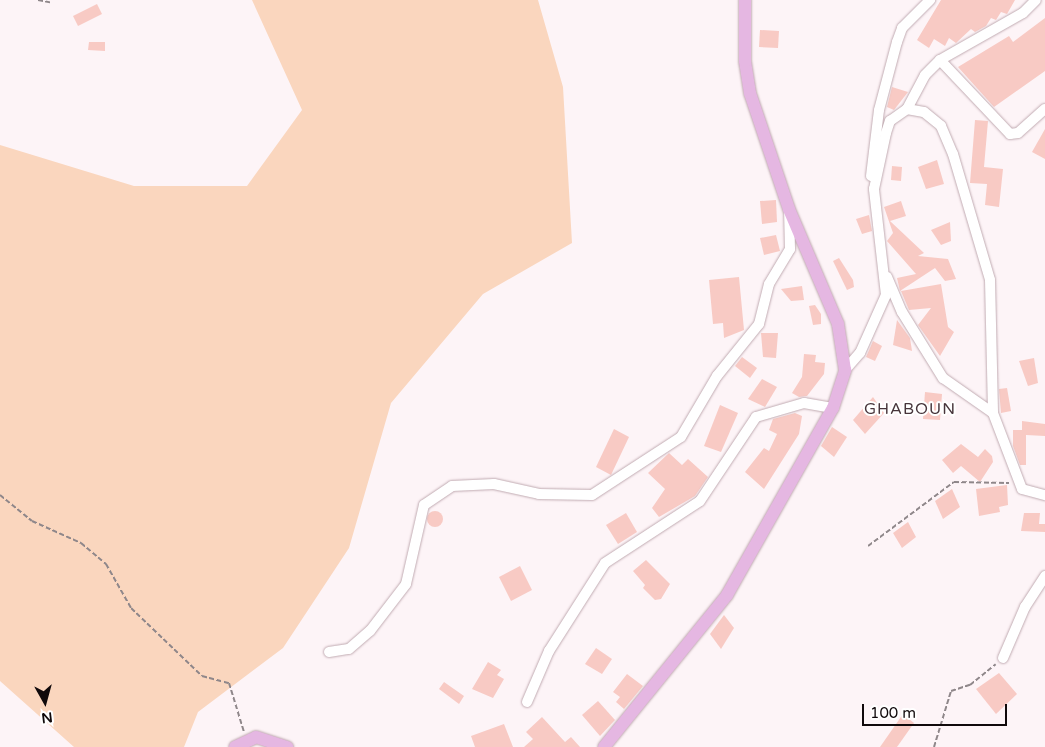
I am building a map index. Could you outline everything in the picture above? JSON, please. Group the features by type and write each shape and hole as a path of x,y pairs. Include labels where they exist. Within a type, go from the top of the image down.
{"main road":[{"path":"604,747 727,596 832,408 845,370 838,324 789,209 750,93 745,61 745,0"},
{"path":"235,747 246,739 268,738 287,747"}],"street":[{"path":"845,370 873,330 886,295 887,277 874,190 872,146 902,28 930,0"},
{"path":"874,190 890,121 907,109 925,75 940,60 1023,13 1036,0"},
{"path":"940,60 1010,134 1018,133 1045,109"},
{"path":"907,109 932,117 947,139 987,267 992,306 993,413 1022,490 1045,496"},
{"path":"329,652 349,649 370,631 406,584 424,505 452,486 494,484 539,494 592,495 681,437 717,376 759,324 769,284 790,249 789,209"},
{"path":"887,277 902,312 943,378 993,413"},
{"path":"526,702 549,651 606,563 700,501 756,417 804,403 832,408"},
{"path":"1004,658 1025,607 1045,576"}],"path":[{"path":"38,0 53,3"},
{"path":"868,546 954,482 1019,484"},
{"path":"0,495 32,521 81,543 106,564 131,608 202,676 229,683 246,739"},
{"path":"934,747 951,691 970,685 1004,658"}],"shaded area":[{"path":"252,0 538,0 563,87 572,243 483,294 391,403 349,548 283,648 198,712 184,747 74,747 0,681 0,145 134,186 247,186 302,110"}],"building":[{"path":"941,0 1015,0 1007,14 1001,12 996,20 991,18 986,26 975,32 971,29 956,43 949,38 945,46 934,39 929,48 917,40"},
{"path":"97,4 102,14 78,26 73,16"},
{"path":"1045,18 1045,71 994,107 958,67 1009,36 1013,42"},
{"path":"760,30 779,31 778,48 759,47"},
{"path":"89,42 105,42 105,51 88,50"},
{"path":"892,87 908,92 894,110 887,107"},
{"path":"975,120 988,121 984,167 1003,169 999,207 985,205 987,184 970,183"},
{"path":"1045,129 1045,159 1032,152"},
{"path":"937,160 944,184 926,189 918,167"},
{"path":"892,166 902,167 901,181 891,180"},
{"path":"776,200 777,222 762,224 760,201"},
{"path":"901,201 906,216 890,221 924,253 918,256 948,259 956,279 945,281 935,268 900,291 897,278 916,274 887,241 893,233 884,207"},
{"path":"869,215 872,231 862,234 856,219"},
{"path":"950,222 951,241 941,245 931,230"},
{"path":"776,235 780,251 764,255 760,238"},
{"path":"839,258 853,280 854,287 847,290 833,261"},
{"path":"739,277 744,330 724,338 723,323 713,324 709,280"},
{"path":"941,284 948,327 954,332 940,356 918,325 931,308 909,310 901,291"},
{"path":"802,286 804,300 791,301 781,289"},
{"path":"815,305 821,314 821,324 813,325 809,306"},
{"path":"897,320 910,338 912,351 893,345"},
{"path":"761,333 778,333 776,358 763,357"},
{"path":"873,341 882,346 875,361 866,357"},
{"path":"804,354 816,355 815,362 825,363 824,374 807,396 799,397 792,393 802,377"},
{"path":"742,357 757,368 750,378 735,366"},
{"path":"1034,358 1038,383 1028,386 1019,361"},
{"path":"762,379 777,387 765,407 748,399"},
{"path":"1007,388 1011,411 1001,413 999,389"},
{"path":"925,392 942,394 940,420 923,419"},
{"path":"873,397 884,413 865,434 853,420"},
{"path":"720,405 738,413 721,452 704,446"},
{"path":"795,413 802,416 799,434 764,489 745,472 764,448 769,451 777,434 769,430 773,419"},
{"path":"1022,421 1045,424 1045,436 1026,435 1026,465 1020,465 1013,446 1013,430 1022,430"},
{"path":"832,427 847,437 834,457 821,446"},
{"path":"614,429 629,437 611,475 596,467"},
{"path":"961,444 978,457 985,449 992,456 993,462 980,482 961,466 953,473 942,460"},
{"path":"669,453 682,465 688,459 708,477 695,496 659,517 652,508 665,489 648,473"},
{"path":"1007,485 1008,505 999,507 1000,512 979,516 976,489"},
{"path":"952,489 960,507 943,519 935,501"},
{"path":"435,511 441,513 443,519 441,525 435,527 429,525 427,519 429,513"},
{"path":"626,513 637,532 618,544 606,525"},
{"path":"1024,513 1040,513 1039,524 1045,524 1045,532 1021,531"},
{"path":"908,522 916,537 902,548 893,533"},
{"path":"646,560 670,584 661,599 655,600 643,588 645,585 633,571"},
{"path":"520,566 532,590 511,601 499,577"},
{"path":"724,615 734,628 721,649 710,634"},
{"path":"596,648 612,659 602,674 585,664"},
{"path":"488,662 501,670 497,675 504,679 493,698 472,689"},
{"path":"999,673 1017,694 996,714 976,689"},
{"path":"627,674 643,686 624,709 616,702 620,697 613,692"},
{"path":"444,682 464,696 459,704 439,689"},
{"path":"598,701 615,720 600,736 582,715"},
{"path":"903,714 914,723 897,747 880,747"},
{"path":"542,717 565,742 571,737 580,747 524,747 533,739 526,732"},
{"path":"504,724 513,747 475,747 471,736"}],"district":[{"name":"GHABOUN","path":"910,409"}]}
